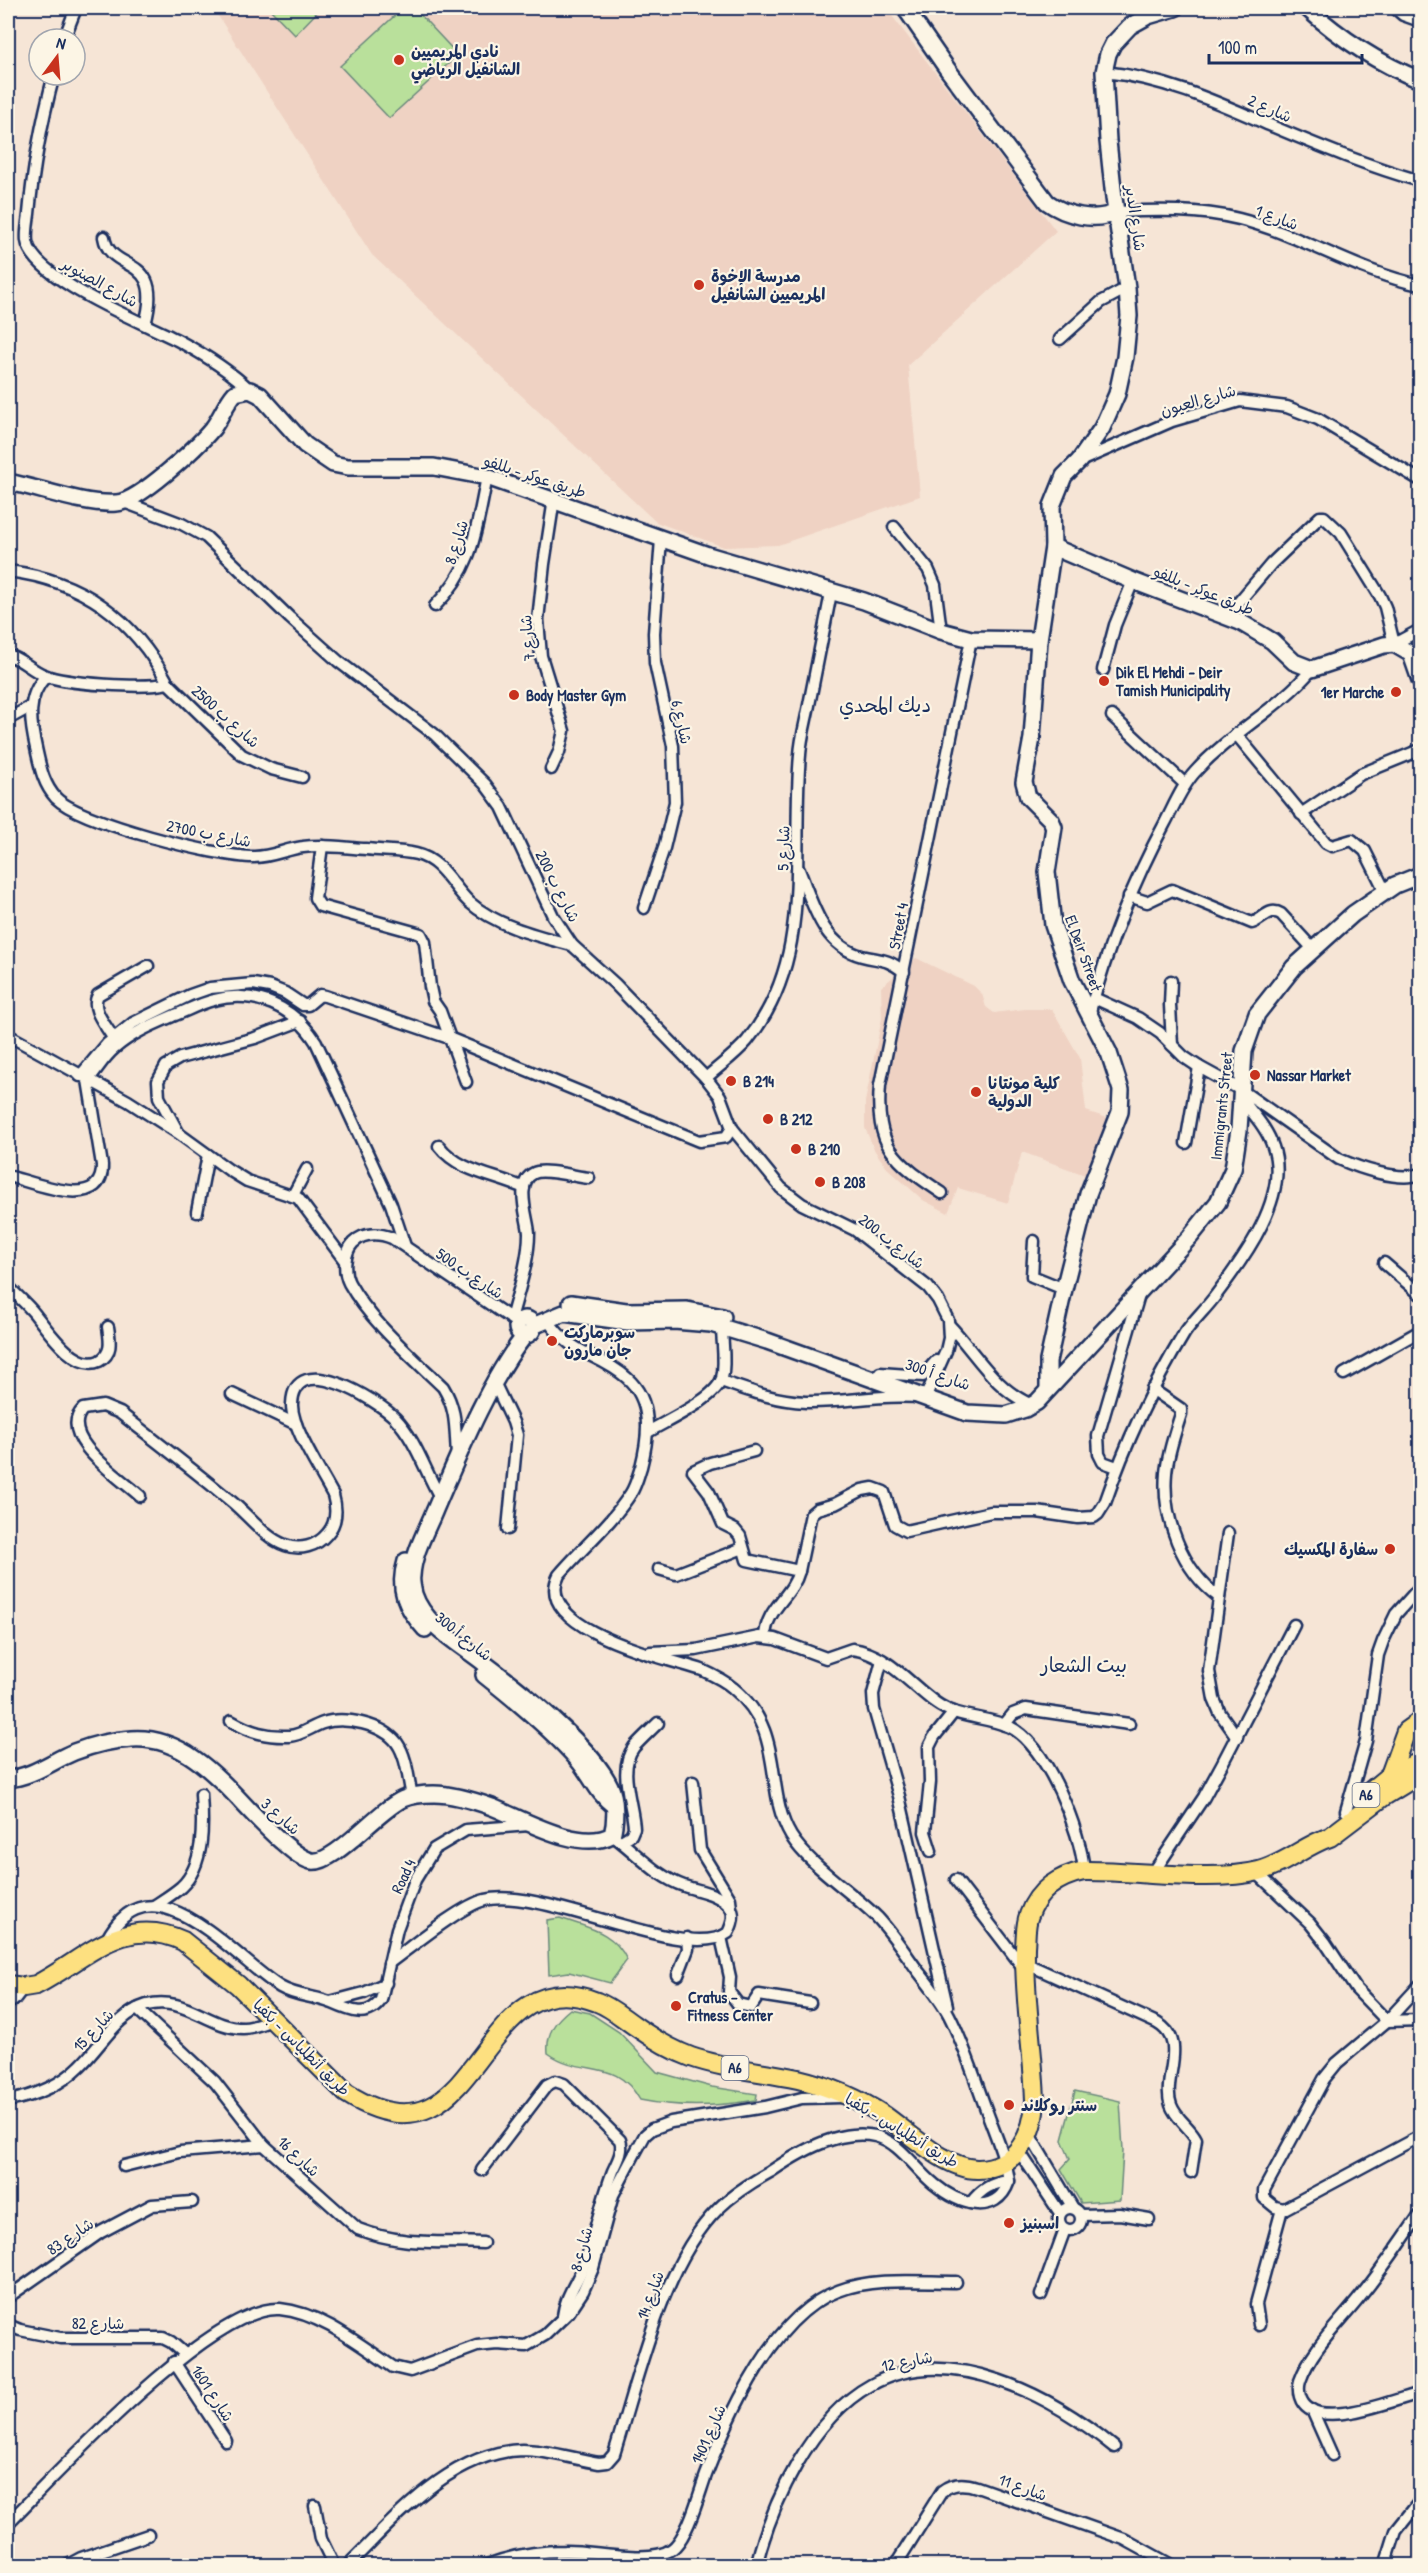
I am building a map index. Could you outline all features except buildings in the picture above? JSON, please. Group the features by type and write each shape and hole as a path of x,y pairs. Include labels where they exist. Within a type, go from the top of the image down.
{"highway":[{"path":"1410,1779 1405,1734 1420,1721"},
{"path":"1405,1734 1420,1754"},
{"name":"A6","path":"993,2172 1019,2151 1029,2134 1033,2120 1035,2100 1025,1966 1026,1925 1034,1905 1054,1882 1062,1877 1084,1871 1228,1875 1256,1872 1282,1863 1338,1831 1410,1779 1420,1762"},
{"name":"A6","path":"1321,1839 1327,1828 1346,1811 1410,1779"},
{"name":"طريق أنطلياس - بكفيا","path":"16,1986 36,1985 106,1941 142,1932 172,1936 183,1941 238,1985 346,2093 363,2104 391,2112 412,2112 443,2100 462,2084 501,2029 515,2014 537,2001 558,1996 578,1996 599,2002 667,2045 692,2057 732,2068 800,2080 849,2097 885,2116 952,2162 971,2169 993,2172"}],"street":[{"path":"69,27 76,8"},
{"path":"906,8 948,70 1047,202 1062,211 1079,216 1099,218 1116,212"},
{"name":"شارع الدير","path":"1080,461 1102,428 1117,394 1125,357 1129,316 1116,212 1104,72 1108,54 1120,34 1148,16 1175,8"},
{"path":"1307,8 1329,28 1357,48 1393,69 1420,80"},
{"path":"1395,8 1403,15 1420,21"},
{"name":"شارع 2","path":"1104,72 1136,76 1210,98 1368,166 1420,181"},
{"name":"شارع الصنوبر","path":"51,87 31,195 27,242 40,264 75,289 207,357 230,372 250,390"},
{"name":"شارع 1","path":"1116,212 1175,211 1214,214 1242,220 1348,263 1400,281 1420,285"},
{"path":"104,237 106,248 110,253 140,272 147,284 151,304 145,324"},
{"path":"1060,339 1101,302 1127,288"},
{"path":"8,482 96,503 124,502 171,470 201,442 220,418 235,393 250,390"},
{"name":"طريق عوكر - بللفو","path":"250,390 270,404 305,445 333,464 348,467 434,467 487,477 661,539 831,593 864,600 941,631 971,639 1039,640"},
{"name":"شارع العيون","path":"1080,461 1172,421 1240,401 1287,407 1318,419 1420,480"},
{"name":"El Deir Street","path":"1048,1389 1048,1361 1088,1194 1113,1132 1122,1101 1121,1090 1109,1053 1072,981 1053,925 1047,872 1054,827 1051,820 1028,796 1024,782 1032,738 1039,640 1053,547 1051,526 1056,492 1064,476 1080,461"},
{"name":"شارع 8","path":"435,606 453,588 469,558 487,477"},
{"name":"شارع 7","path":"551,770 559,752 564,731 541,656 538,620 554,499"},
{"name":"شارع ب 200","path":"124,502 198,532 338,661 453,750 485,784 502,807 553,916 572,945 615,984 706,1078 720,1096 732,1128 789,1196 847,1224 927,1287 943,1306 949,1325 948,1343 927,1394"},
{"path":"1227,616 1271,564 1320,517 1324,517 1341,533 1380,596 1394,644 1411,654 1420,680"},
{"path":"894,527 928,569 935,585 941,631"},
{"name":"شارع 6","path":"644,908 664,848 675,802 673,746 660,697 655,663 654,633 661,539"},
{"name":"طريق عوكر - بللفو","path":"1053,547 1133,581 1227,616 1272,641 1294,662 1312,669"},
{"name":"شارع ب 2500","path":"8,571 37,576 100,603 143,643 168,683 242,755 271,769 302,777"},
{"path":"1103,670 1115,626 1133,581"},
{"name":"شارع 5","path":"706,1078 753,1033 780,982 789,958 794,930 798,867 800,753 831,593"},
{"path":"1089,1015 1114,930 1185,784 1195,772 1236,734 1296,687 1312,669 1384,645 1394,644 1420,630"},
{"name":"Street 4","path":"942,1193 922,1181 894,1155 885,1142 878,1110 880,1085 971,639"},
{"name":"شارع ب 2500","path":"8,656 20,660 46,676 63,680 147,687 168,683"},
{"path":"8,719 30,707 40,682 46,676"},
{"name":"شارع ب 2700","path":"30,707 33,736 46,783 58,800 77,811 175,844 253,857 274,855 296,848 322,846 409,852 425,857 438,865 468,901 491,917 543,938 572,945"},
{"path":"1112,716 1185,784"},
{"path":"1236,734 1326,843 1332,846 1352,840 1365,851 1385,891"},
{"path":"1301,814 1346,782 1420,750"},
{"path":"322,846 316,902 320,906 422,934 433,1001 440,1011 466,1082"},
{"path":"798,867 829,937 841,947 860,956 890,961 908,955"},
{"name":"Immigrants Street","path":"985,1413 1006,1415 1032,1405 1140,1292 1201,1224 1226,1188 1236,1154 1244,1051 1257,1014 1281,981 1353,914 1385,891 1420,875"},
{"path":"1129,896 1147,902 1172,890 1252,923 1269,912 1276,911 1313,949"},
{"path":"890,961 904,972"},
{"path":"113,1038 95,1007 95,1000 98,995 148,966"},
{"path":"1171,981 1172,1046"},
{"path":"8,1176 64,1191 89,1190 98,1184 102,1175 102,1165 84,1078 113,1038 190,995 210,988 253,984 285,993 303,1005 308,1005 320,995 325,996 449,1038 687,1138 699,1141 716,1140 726,1137 732,1128"},
{"path":"84,1078 136,1027 212,1000 244,996 264,1001 289,1012 300,1021 316,1042 391,1204 405,1246"},
{"path":"1094,998 1138,1018 1160,1033 1198,1068 1339,1159 1354,1166 1405,1176 1420,1174"},
{"path":"178,1133 159,1097 158,1081 166,1066 180,1058 255,1038 300,1021"},
{"path":"8,1035 128,1101 247,1180 298,1198 345,1261 349,1282 376,1319 443,1387 454,1409 457,1452"},
{"path":"1186,1143 1198,1068"},
{"path":"765,1637 765,1628 774,1608 793,1588 799,1571 811,1514 817,1509 834,1504 862,1490 873,1488 883,1490 895,1525 906,1531 991,1512 1037,1512 1085,1518 1098,1514 1105,1503 1133,1426 1152,1389 1186,1331 1236,1268 1256,1234 1275,1191 1277,1168 1274,1150 1266,1131 1241,1094"},
{"path":"439,1146 459,1165 524,1188"},
{"path":"197,1212 208,1155"},
{"path":"293,1195 307,1169"},
{"path":"522,1325 529,1234 524,1188 529,1177 537,1172 589,1178"},
{"name":"شارع ب 500","path":"345,1261 355,1242 365,1236 384,1235 405,1246 522,1325"},
{"path":"1034,1241 1032,1276 1064,1289"},
{"path":"1384,1263 1420,1294"},
{"path":"8,1286 34,1312 49,1335 82,1361 91,1363 105,1356 110,1349 108,1327"},
{"path":"1117,1467 1102,1462 1098,1436 1140,1292"},
{"name":"شارع أ 300","path":"616,1838 613,1805 599,1791 547,1723 495,1684 450,1643 428,1632 407,1606 402,1586 405,1563 492,1379 522,1325 556,1306 574,1303 585,1310 628,1322 656,1316 688,1322 722,1322 880,1373 967,1413 985,1413"},
{"name":"شارع أ 300","path":"522,1325 564,1313 585,1310"},
{"path":"547,1319 567,1343 626,1377 639,1393 646,1412 648,1432 643,1459 632,1492 555,1583 557,1598 563,1610 613,1642 638,1652 707,1672 724,1681 744,1698 759,1719 769,1743 781,1811 792,1838 804,1853 879,1920 949,2014"},
{"path":"648,1432 702,1400 721,1381 722,1322"},
{"name":"شارع أ 300","path":"722,1322 927,1394"},
{"path":"949,1325 993,1378 1016,1397 1032,1405"},
{"path":"1344,1374 1420,1331"},
{"name":"شارع ب 200","path":"880,1373 923,1376 930,1371 948,1343"},
{"path":"140,1496 81,1442 76,1419 83,1409 104,1406 120,1413 232,1502 278,1542 296,1548 314,1544 329,1532 336,1514 336,1505 296,1424 292,1404 297,1389 303,1383 318,1377 374,1401 394,1418 405,1430 438,1494"},
{"path":"492,1379 517,1435 508,1529"},
{"path":"721,1381 767,1396 806,1402 927,1394"},
{"path":"1152,1389 1181,1409 1168,1455 1166,1476 1167,1497 1176,1540 1191,1568 1219,1597"},
{"path":"232,1394 296,1424"},
{"path":"754,1450 693,1470 709,1492 723,1524 738,1532 744,1556 749,1561 799,1571"},
{"path":"1228,1533 1209,1671 1210,1685 1220,1713 1237,1737"},
{"path":"659,1569 676,1574 743,1548"},
{"path":"1346,1811 1366,1741 1380,1648 1396,1614 1420,1587"},
{"path":"1153,1873 1204,1797 1294,1625"},
{"path":"638,1652 696,1650 765,1637 821,1657 832,1657 852,1649 882,1660 903,1674 937,1704 954,1712 1004,1725 1017,1731 1030,1743 1048,1769 1075,1829 1084,1871"},
{"path":"882,1660 873,1694 874,1709 898,1796 936,1967 949,2014 966,2053 993,2172 983,2190 971,2203"},
{"path":"1004,1725 1013,1714 1026,1709 1129,1724"},
{"path":"931,1851 925,1832 930,1782 929,1747 954,1712"},
{"path":"231,1721 249,1731 267,1736 291,1736 333,1721 374,1728 391,1736 397,1743 404,1757 412,1796"},
{"path":"531,1825 590,1841 631,1835 634,1828 627,1775 628,1758 633,1748 658,1723"},
{"name":"شارع 3","path":"8,1779 20,1778 74,1752 97,1745 133,1739 151,1741 174,1748 200,1762 269,1832 290,1848 313,1861 327,1859 385,1810 412,1796 434,1794 449,1796 491,1807 531,1825"},
{"path":"389,1963 475,1903 494,1898 540,1903 631,1928 687,1938 721,1937 730,1930 733,1915 730,1899 700,1850 693,1782"},
{"path":"106,1941 114,1925 124,1916 138,1909 154,1906 181,1887 190,1877 196,1861 202,1822 201,1794"},
{"name":"Road 4","path":"330,2002 349,2011 368,2011 376,2007 381,2000 386,1983 391,1946 415,1881 434,1849 466,1830 531,1825"},
{"path":"616,1838 671,1881 711,1894 731,1908"},
{"path":"1256,1872 1310,1923 1356,1989 1375,2011 1387,2021 1420,2020"},
{"path":"956,1880 1025,1966 1157,2023 1168,2033 1174,2049 1170,2100 1175,2112 1196,2139 1191,2172"},
{"path":"154,1906 192,1918 281,1988 311,1999 330,2002 364,1993 386,1983"},
{"path":"721,1937 730,1977 729,1992 738,2004 750,2007 759,1995 810,2003"},
{"path":"678,1975 688,1949 687,1938"},
{"path":"922,1977 932,1974 936,1967"},
{"path":"1282,2209 1268,2203 1264,2192 1319,2088 1337,2063 1387,2021 1420,1984"},
{"path":"8,2003 14,2000 16,1986"},
{"name":"شارع 15","path":"8,2101 42,2091 68,2077 116,2025 137,2009 148,2005 171,2004 186,2007 218,2022 244,2028 273,2019"},
{"name":"شارع 16","path":"137,2009 215,2082 264,2145 358,2229 376,2236 411,2242 483,2242"},
{"path":"482,2170 547,2085 555,2081 564,2084 620,2140 621,2152 607,2185 578,2279 567,2297 563,2316"},
{"name":"شارع 8","path":"184,2354 229,2327 263,2311 282,2310 328,2325 393,2367 410,2371 477,2346 530,2345 545,2335 575,2303 587,2282 613,2195 645,2135 652,2129 671,2122 765,2107 802,2098 849,2097"},
{"name":"شارع 14","path":"347,2565 419,2498 451,2474 481,2459 522,2450 599,2463 607,2462 614,2454 636,2379 683,2254 719,2207 745,2187 798,2154 833,2139 854,2134 876,2136 898,2150 935,2185 971,2203"},
{"path":"1019,2151 1060,2213 1060,2224 1065,2229 1072,2230 1079,2226 1077,2212 1029,2134"},
{"path":"1259,2325 1256,2304 1282,2209 1420,2136"},
{"path":"124,2166 180,2152 264,2145"},
{"path":"993,2172 1009,2181"},
{"path":"993,2172 1009,2181"},
{"path":"971,2203 981,2205 999,2198 1009,2181"},
{"name":"شارع 83","path":"8,2297 101,2232 152,2205 192,2202"},
{"path":"1060,2213 1065,2209 1149,2219"},
{"path":"1420,2214 1317,2352 1300,2381 1299,2393 1305,2405 1312,2410 1341,2413 1420,2393"},
{"path":"1041,2295 1065,2229"},
{"name":"شارع 1401","path":"484,2565 541,2552 566,2550 644,2556 660,2555 670,2550 683,2534 719,2443 736,2407 782,2332 803,2312 838,2291 865,2284 956,2282"},
{"name":"شارع 82","path":"8,2325 20,2330 60,2338 163,2338 184,2354"},
{"path":"8,2523 184,2354"},
{"name":"شارع 1601","path":"174,2362 226,2441"},
{"name":"شارع 12","path":"756,2565 777,2506 804,2452 837,2411 860,2391 888,2378 934,2369 964,2372 995,2380 1025,2391 1060,2410 1094,2430 1114,2447"},
{"path":"1312,2410 1332,2455"},
{"name":"شارع 11","path":"895,2565 942,2491 953,2485 965,2485 977,2487 1124,2540 1173,2565"},
{"path":"1385,2565 1396,2531 1420,2501"},
{"path":"315,2506 321,2538 334,2565"},
{"path":"66,2565 148,2535"}],"shaded area":[{"name":"مدرسة الإخوة المريميين الشانفيل","path":"213,8 886,8 1056,231 908,365 920,496 778,545 724,547 656,522 372,255"},
{"name":"كلية مونتانا الدولية","path":"916,958 974,986 982,994 986,1007 994,1013 1025,1009 1052,1009 1080,1058 1086,1111 1110,1119 1088,1176 1022,1152 1008,1203 958,1188 948,1213 923,1200 887,1168 875,1151 865,1128 865,1102 882,1018 881,987"}],"green space":[{"path":"269,8 321,8 295,35"},
{"name":"نادي المريميين الشانفيل الرياضي","path":"403,8 414,8 458,55 389,118 340,66"},
{"path":"560,1918 599,1932 622,1950 627,1960 610,1983 569,1972 549,1975 547,1920"},
{"path":"570,2009 590,2013 619,2032 657,2072 712,2087 757,2094 756,2100 698,2106 640,2100 630,2086 609,2072 574,2065 548,2053 550,2033 560,2018"},
{"path":"1075,2091 1120,2101 1123,2150 1120,2200 1081,2203 1061,2169 1070,2159 1062,2140"}],"place":[{"name":"نادي المريميين الشانفيل الرياضي","path":"399,60"},
{"name":"مدرسة الإخوة المريميين الشانفيل","path":"699,285"},
{"name":"Dik El Mehdi - Deir Tamish Municipality","path":"1104,681"},
{"name":"1er Marche","path":"1396,692"},
{"name":"Body Master Gym","path":"514,695"},
{"name":"Nassar Market","path":"1255,1075"},
{"name":"B 214","path":"731,1081"},
{"name":"كلية مونتانا الدولية","path":"976,1092"},
{"name":"B 212","path":"768,1119"},
{"name":"B 210","path":"796,1149"},
{"name":"B 208","path":"820,1182"},
{"name":"سوبرماركت جان مارون","path":"552,1341"},
{"name":"سفارة المكسيك","path":"1390,1549"},
{"name":"Cratus – Fitness Center","path":"676,2006"},
{"name":"سنتر روكلاند","path":"1009,2105"},
{"name":"اسبنيز","path":"1009,2223"}],"district":[{"name":"ديك المحدي","path":"885,705"},
{"name":"بيت الشعار","path":"1084,1665"}]}
